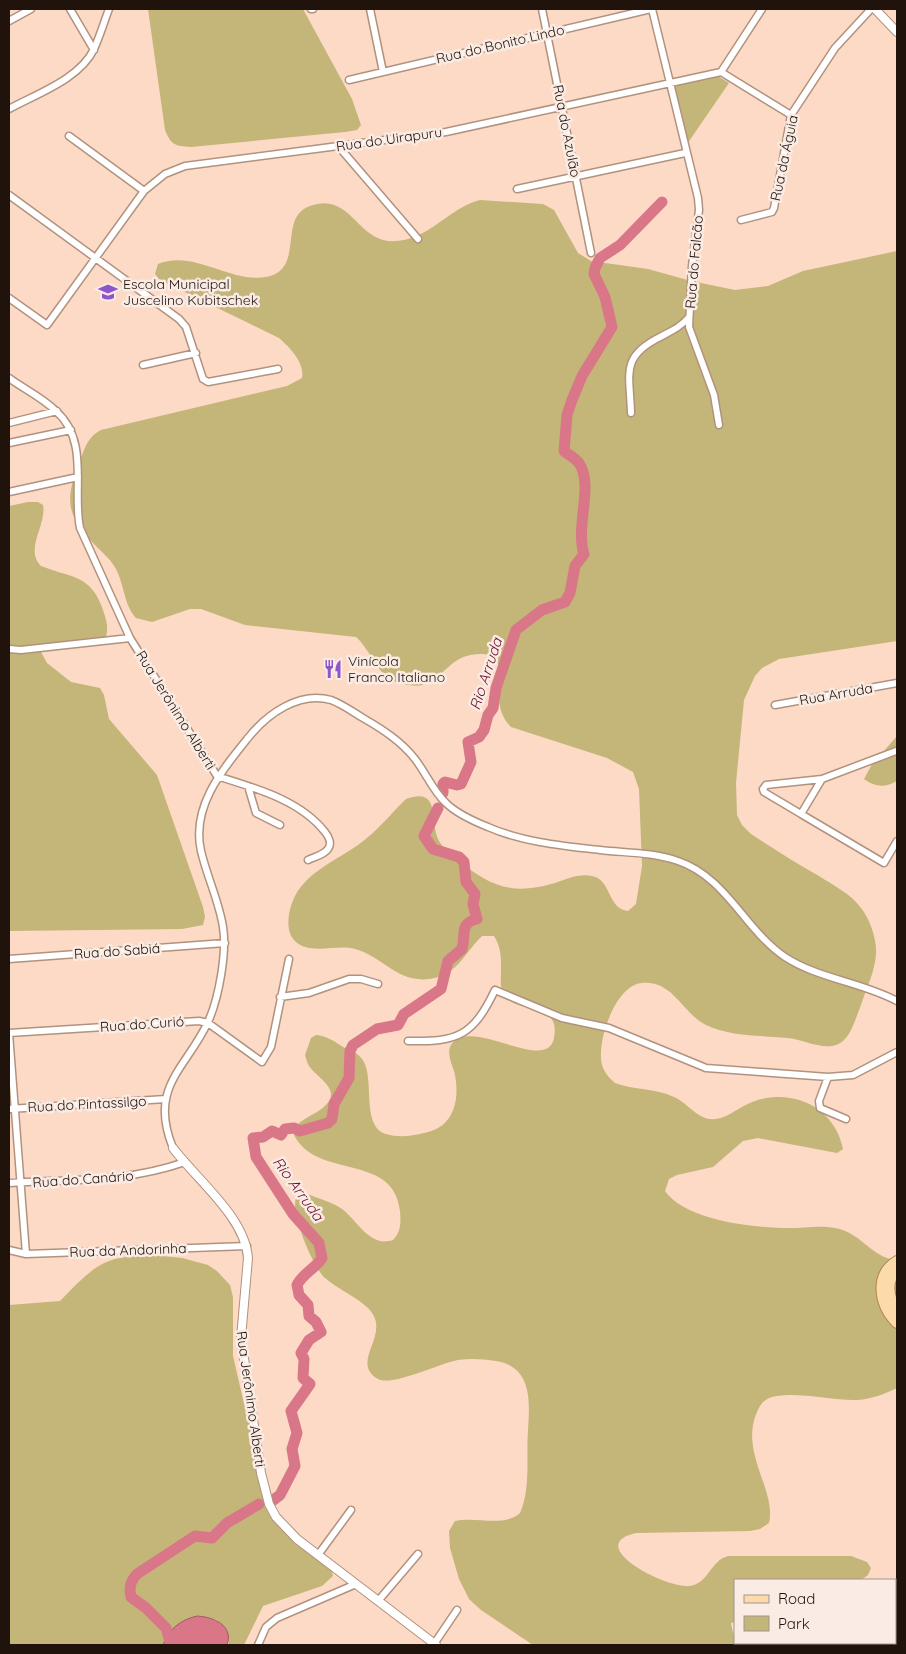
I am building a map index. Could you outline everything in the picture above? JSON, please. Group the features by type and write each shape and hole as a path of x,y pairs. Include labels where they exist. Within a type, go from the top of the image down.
{"main road":[{"path":"897,1261 889,1268 882,1281 881,1294 885,1307 897,1323"},
{"path":"897,1270 890,1283 890,1294 897,1311"}],"street":[{"path":"9,21 31,9"},
{"path":"70,9 94,50"},
{"path":"9,108 66,78 82,66 94,50 109,9"},
{"path":"370,9 383,72"},
{"name":"Rua do Azulão","path":"542,9 591,253"},
{"name":"Rua do Bonito Lindo","path":"349,80 651,9"},
{"name":"Rua do Falcão","path":"651,9 698,198 699,210 688,317 692,337 714,395 719,426"},
{"path":"762,9 721,72 791,115"},
{"name":"Rua da Águia","path":"741,220 772,212 791,115 835,48 871,9"},
{"path":"875,9 897,32"},
{"name":"Rua do Uirapuru","path":"9,298 47,325 144,191 165,174 185,166 446,132 721,72"},
{"path":"69,136 144,191"},
{"path":"339,147 418,239"},
{"path":"517,189 686,153"},
{"path":"9,195 94,259 179,319 186,327 196,353 201,374 208,382 278,369"},
{"path":"631,413 630,370 633,356 642,347 679,327 688,317"},
{"path":"142,365 196,353"},
{"name":"Rua Jerônimo Alberti","path":"9,378 57,411 71,430 76,449 78,477 77,513 80,528 130,638 218,776 202,814 199,838 220,913 224,943 216,1005 208,1023 168,1085 166,1123 173,1148 228,1212 247,1246 248,1258 240,1338 264,1487 276,1517 297,1539 435,1645"},
{"path":"9,423 57,411"},
{"path":"9,443 71,430"},
{"path":"9,492 78,477"},
{"path":"9,649 21,650 130,638"},
{"name":"Rua Arruda","path":"775,705 897,683"},
{"path":"308,860 324,853 329,848 328,835 320,826 302,810 248,786 218,776 265,719 299,700 312,698 328,699 377,726 401,744 414,758 437,794 459,814 514,836 601,850 648,853 683,862 707,877 733,901 764,940 786,958 812,971 879,991 897,1001"},
{"path":"896,751 822,779 774,783 766,785 763,789 764,792 884,863 897,841"},
{"path":"801,814 822,779"},
{"path":"248,786 256,813 280,825"},
{"name":"Rua do Sabiá","path":"9,959 224,943"},
{"path":"208,1023 262,1062 271,1047 289,959"},
{"path":"280,997 309,993 349,978 378,984"},
{"path":"408,1041 450,1039 468,1032 488,1004 495,990 562,1018 609,1028 706,1068 828,1077 853,1075 897,1052"},
{"name":"Rua do Curió","path":"9,1033 199,1021 208,1023"},
{"path":"9,1033 12,1108 26,1254"},
{"path":"828,1077 819,1101 820,1108 846,1119"},
{"name":"Rua do Pintassilgo","path":"12,1108 166,1099"},
{"name":"Rua do Canário","path":"9,1183 114,1179 153,1173 185,1162"},
{"name":"Rua da Andorinha","path":"9,1250 26,1254 247,1246"},
{"path":"318,1555 351,1510"},
{"path":"378,1600 418,1554"},
{"path":"258,1645 266,1628 277,1618 356,1584"},
{"path":"435,1645 457,1610"}],"green space":[{"path":"148,9 303,9 352,99 361,125 357,130 345,132 191,147 174,144 169,139 165,130"},
{"path":"716,75 729,83 685,147 672,85"},
{"path":"480,200 543,204 554,210 578,253 591,261 648,269 691,281 735,290 768,286 803,271 897,251 897,641 779,659 762,668 755,676 744,700 736,783 737,815 742,825 751,834 847,894 857,903 867,918 874,936 876,954 872,974 861,1005 848,1036 838,1044 821,1046 793,1039 736,1034 716,1029 698,1020 677,998 662,987 653,983 642,983 632,986 616,1004 610,1016 602,1043 602,1065 607,1075 615,1083 667,1094 678,1099 705,1118 722,1118 749,1103 784,1097 811,1105 822,1112 839,1135 843,1149 837,1153 758,1138 743,1141 713,1167 677,1175 669,1179 665,1191 675,1201 704,1216 722,1221 775,1228 829,1227 844,1230 880,1255 897,1260 897,1388 868,1399 857,1400 800,1395 778,1396 767,1399 758,1410 753,1427 752,1442 768,1498 769,1523 760,1529 750,1531 636,1533 622,1539 618,1547 623,1556 648,1574 664,1581 690,1586 701,1581 717,1562 728,1556 851,1556 867,1562 871,1568 868,1575 862,1579 734,1579 734,1622 731,1623 734,1644 745,1645 533,1645 481,1610 469,1599 459,1579 450,1548 449,1531 455,1521 498,1521 506,1520 520,1513 527,1483 529,1408 526,1387 522,1378 508,1364 472,1359 450,1362 394,1380 385,1381 378,1379 370,1372 367,1364 375,1337 375,1318 368,1308 320,1273 302,1236 295,1209 296,1199 300,1194 311,1195 342,1209 365,1232 378,1240 393,1240 398,1234 400,1227 400,1211 395,1193 384,1181 370,1173 319,1158 305,1149 294,1135 294,1128 320,1110 331,1097 331,1091 328,1086 307,1062 305,1055 311,1038 316,1035 327,1038 354,1052 362,1059 368,1077 373,1121 378,1129 386,1134 405,1136 434,1130 448,1120 455,1104 456,1095 455,1075 449,1052 451,1045 461,1038 474,1036 523,1049 538,1050 548,1048 554,1038 555,1027 546,1014 520,1006 505,997 501,985 500,953 494,936 482,936 456,966 443,975 435,978 411,978 392,970 375,958 355,949 316,949 302,946 296,942 290,934 288,923 292,903 298,891 315,873 373,833 406,799 417,796 425,797 429,801 432,807 438,839 444,848 468,868 491,882 502,886 526,889 578,876 592,876 603,883 616,905 628,911 636,904 642,866 639,789 633,772 607,758 511,727 504,718 500,708 499,665 489,655 470,655 462,658 430,682 419,686 396,682 389,678 383,673 356,637 245,625 201,609 190,609 152,622 136,618 129,607 116,569 86,536 74,517 71,508 71,488 74,477 89,440 101,430 287,386 302,378 299,361 279,338 160,280 155,274 158,264 171,260 185,261 252,278 266,277 278,272 285,264 289,254 295,221 300,212 310,206 323,203 334,205 343,210 377,238 388,241 414,237 468,204"},
{"path":"38,502 43,505 42,521 35,545 36,559 41,566 86,583 98,598 107,625 105,640 46,647 41,652 47,663 71,682 100,688 104,695 109,719 157,775 203,907 205,917 203,925 182,929 9,931 9,506"},
{"path":"897,736 897,781 880,786 864,779 871,766"},
{"path":"162,1256 182,1258 208,1265 217,1271 230,1285 233,1297 233,1356 267,1503 331,1569 333,1576 322,1586 263,1606 244,1645 227,1645 229,1643 217,1620 197,1616 169,1633 163,1645 9,1645 9,1305 60,1301 84,1277 104,1263 128,1257"}],"shaded area":[{"path":"197,1616 221,1623 228,1632 227,1645 163,1645 168,1634 176,1626 185,1620"}],"waterway":[{"name":"Rio Arruda","path":"443,793 443,784 445,782 461,784 471,762 468,742 479,737 484,730 488,715 493,708 496,688 516,630 542,610 565,602 570,593 575,566 584,554 582,531 585,483 579,463 564,451 567,415 582,376 612,327 605,297 594,274 595,268 600,258 620,245 662,202"},
{"name":"Rio Arruda","path":"272,1501 280,1495 295,1466 292,1449 297,1433 291,1411 310,1384 303,1378 304,1359 301,1353 309,1340 321,1332 316,1322 309,1316 308,1305 299,1295 297,1285 302,1277 322,1258 319,1243 293,1214 256,1157 253,1138 263,1137 272,1131 281,1135 285,1129 294,1128 300,1131 328,1123 332,1119 334,1104 349,1078 350,1051 353,1045 377,1029 398,1025 404,1014 441,989 448,961 462,949 465,927 468,923 477,919 473,904 475,894 466,882 464,862 459,857 433,849 424,836 438,808"},
{"name":"Rio Arruda","path":"171,1645 166,1628 146,1608 131,1597 131,1582 137,1574 195,1536 212,1538 227,1523 259,1504"}],"place":[{"name":"Escola Municipal Juscelino Kubitschek","path":"108,292"},
{"name":"Vinícola Franco Italiano","path":"333,669"}]}
